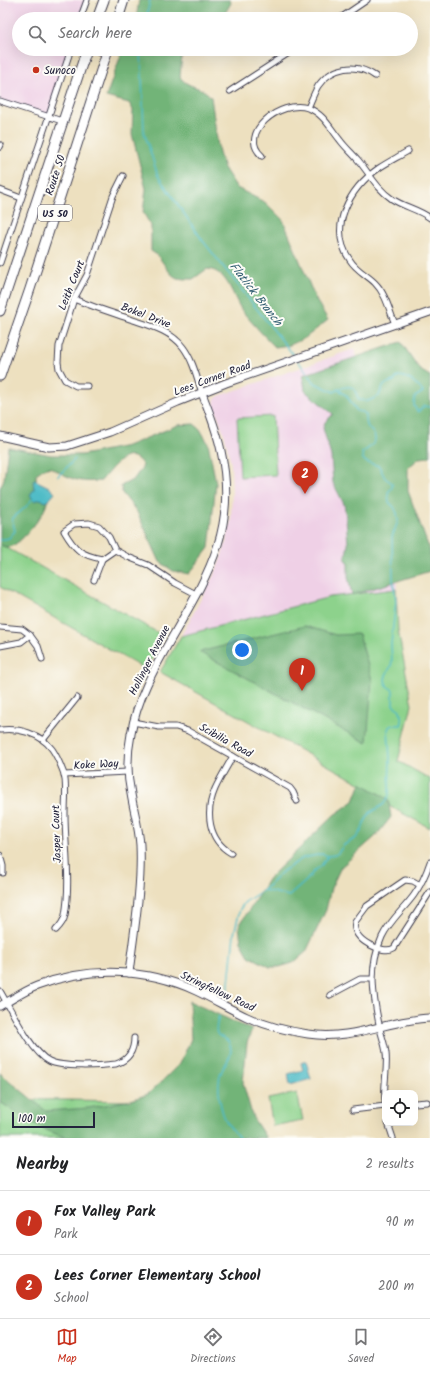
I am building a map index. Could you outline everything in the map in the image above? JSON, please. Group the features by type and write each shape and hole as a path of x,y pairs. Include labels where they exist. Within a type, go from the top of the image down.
{"highway":[{"path":"100,12 104,0"},
{"path":"120,12 124,0"},
{"name":"Route 50","path":"0,311 85,56"},
{"name":"Route 50","path":"0,376 106,56"}],"street":[{"path":"83,12 87,0"},
{"path":"350,12 367,0"},
{"path":"0,263 69,56"},
{"path":"230,91 284,56"},
{"path":"308,108 317,87 333,72 345,68 358,68 370,72 375,76"},
{"path":"0,101 62,121"},
{"path":"262,156 257,150 255,140 259,128 267,118 275,112 287,108 308,108 321,116 327,122 379,187 392,199 430,218"},
{"path":"395,324 386,300 380,290 351,262 345,252 342,241 341,224 345,208 356,191 379,168 408,151"},
{"name":"Leith Court","path":"87,386 76,386 66,380 58,362 59,346 74,299 87,275 113,196 123,176"},
{"path":"0,190 21,198"},
{"name":"Bokel Drive","path":"74,299 162,330 174,338 190,358 202,393"},
{"name":"Lees Corner Road","path":"0,436 49,447 67,446 110,432 202,393 430,312"},
{"name":"Hollinger Avenue","path":"129,973 140,861 138,828 128,772 129,748 133,722 144,689 209,571 216,554 223,524 226,500 224,469 221,451 202,393"},
{"path":"102,559 88,557 78,551 64,531 74,524 89,523 99,526 109,537 115,550 128,557 148,564 176,583 196,594"},
{"path":"94,580 102,559 115,550"},
{"path":"0,627 22,629 30,635 38,646 42,659"},
{"path":"0,646 21,642 30,635"},
{"path":"43,740 77,698"},
{"name":"Scibilia Road","path":"133,722 159,727 182,728 290,788 297,801"},
{"name":"Jasper Court","path":"0,730 21,730 43,740 52,749 64,775 68,887 65,915 63,921 56,930"},
{"path":"231,853 217,841 211,825 210,815 215,790 233,756"},
{"name":"Koke Way","path":"64,775 128,772"},
{"path":"0,855 3,873"},
{"path":"384,1090 387,1063 386,1051 373,996 372,979 375,957 383,936 392,921 413,896 420,885 430,862"},
{"path":"420,885 413,881 405,880 368,906 355,922 354,929 359,938 378,948 388,950 394,948 430,892"},
{"name":"Stringfellow Road","path":"3,1004 36,986 62,978 94,973 129,973 146,975 178,984 194,990 247,1017 291,1031 328,1036 360,1033 420,1018 430,1018"},
{"path":"330,995 360,978 372,979"},
{"path":"0,991 3,1004 36,1051 54,1063 70,1065 116,1064 122,1062 130,1054 134,1038"},
{"path":"418,1104 427,1102"},
{"path":"353,1110 382,1106"},
{"path":"389,1126 393,1138"}],"shaded area":[{"path":"0,0 87,0 83,12 12,12 12,56 69,56 49,117 0,101"},
{"path":"354,349 399,462 395,548 397,589 330,597 181,636 216,571 226,543 231,519 231,464 225,437 214,405 215,399 219,396"}],"green space":[{"path":"139,0 230,0 231,3 226,12 137,12"},
{"path":"121,56 182,56 180,77 187,84 203,90 211,97 219,153 224,168 237,188 266,203 283,220 316,300 328,320 305,338 290,345 275,347 243,312 229,286 220,274 207,269 193,279 183,279 177,278 170,273 159,257 151,251 151,226 143,212 146,189 132,134 133,110 129,103 106,97"},
{"path":"401,342 420,370 430,376 430,457 419,458 408,468 408,491 430,551 430,571 352,595 348,577 348,564 345,559 348,545 344,504 333,483 331,456 323,428 325,422 333,414 305,391 303,375"},
{"path":"273,416 276,475 240,477 237,418"},
{"path":"194,424 200,429 208,443 216,483 209,548 189,574 173,571 160,562 137,512 122,493 121,486 134,479 143,466 138,459 132,457 127,457 121,460 101,481 80,481 50,467 43,469 36,474 36,479 39,487 45,495 47,502 43,513 22,539 12,546 7,547 0,544 0,488 4,479 8,447 51,455 82,455 127,446 178,425"},
{"path":"0,544 164,636 146,670 0,587"},
{"path":"396,589 398,630 412,705 398,761 430,779 430,828 389,806 388,799 160,672 181,636 330,597"},
{"path":"305,626 336,635 359,634 372,680 367,743 199,652"},
{"path":"361,783 388,799 391,817 376,836 341,867 331,888 326,910 306,952 293,963 279,967 270,967 249,956 241,942 239,926 269,878 334,815 354,801"},
{"path":"189,1001 252,1030 247,1043 243,1083 253,1118 266,1138 69,1138 60,1136 42,1128 0,1102 0,1073 46,1111 89,1108 131,1100 148,1094 180,1063 191,1039"},
{"path":"297,1093 303,1120 273,1126 268,1099"},
{"path":"0,1099 202,1102 210,1138 0,1138"}],"water":[{"path":"35,480 49,487 55,493 49,500 45,502 41,499 34,501 30,495 34,489 33,481"},
{"path":"306,1061 311,1079 290,1085 288,1074 303,1070 301,1063"}],"waterway":[{"name":"Flatlick Branch","path":"147,12 150,0"},
{"name":"Flatlick Branch","path":"141,56 144,132 158,176 203,241 295,357"},
{"name":"Flatlick Branch","path":"298,361 315,383 334,392 344,387 354,388 359,400 368,401 379,396 382,388 386,384 394,381 398,376 409,379 423,392 415,397 414,406 418,412 424,406 430,407"},
{"path":"228,993 234,934 240,909 245,902 264,890 283,871 303,858 322,854 328,856 338,853 344,845 356,838 362,830 370,813 384,804 389,795 390,758 388,730 389,727 393,725 401,725 402,722 400,710 393,705 393,690 387,686 385,680 392,661 391,644 396,601 393,580 392,537 398,521 397,513 389,502 388,492 392,488 392,483 385,478 379,466 366,462 363,459 362,453 374,442 375,439 375,436 367,426 366,415 363,412 357,411 346,395 338,389"},
{"path":"58,476 75,459"},
{"path":"0,540 9,538 15,531 12,519 26,507 32,499"},
{"path":"264,890 289,896 321,866 328,856"},
{"path":"219,1016 216,1031 217,1034 228,1041 231,1049 230,1056 222,1070 220,1078 219,1092 221,1106 225,1119 239,1138"}],"place":[{"name":"Sunoco","path":"36,70"},
{"name":"Lees Corner Elementary School","path":"305,494"},
{"name":"Fox Valley Park","path":"302,691"}]}
